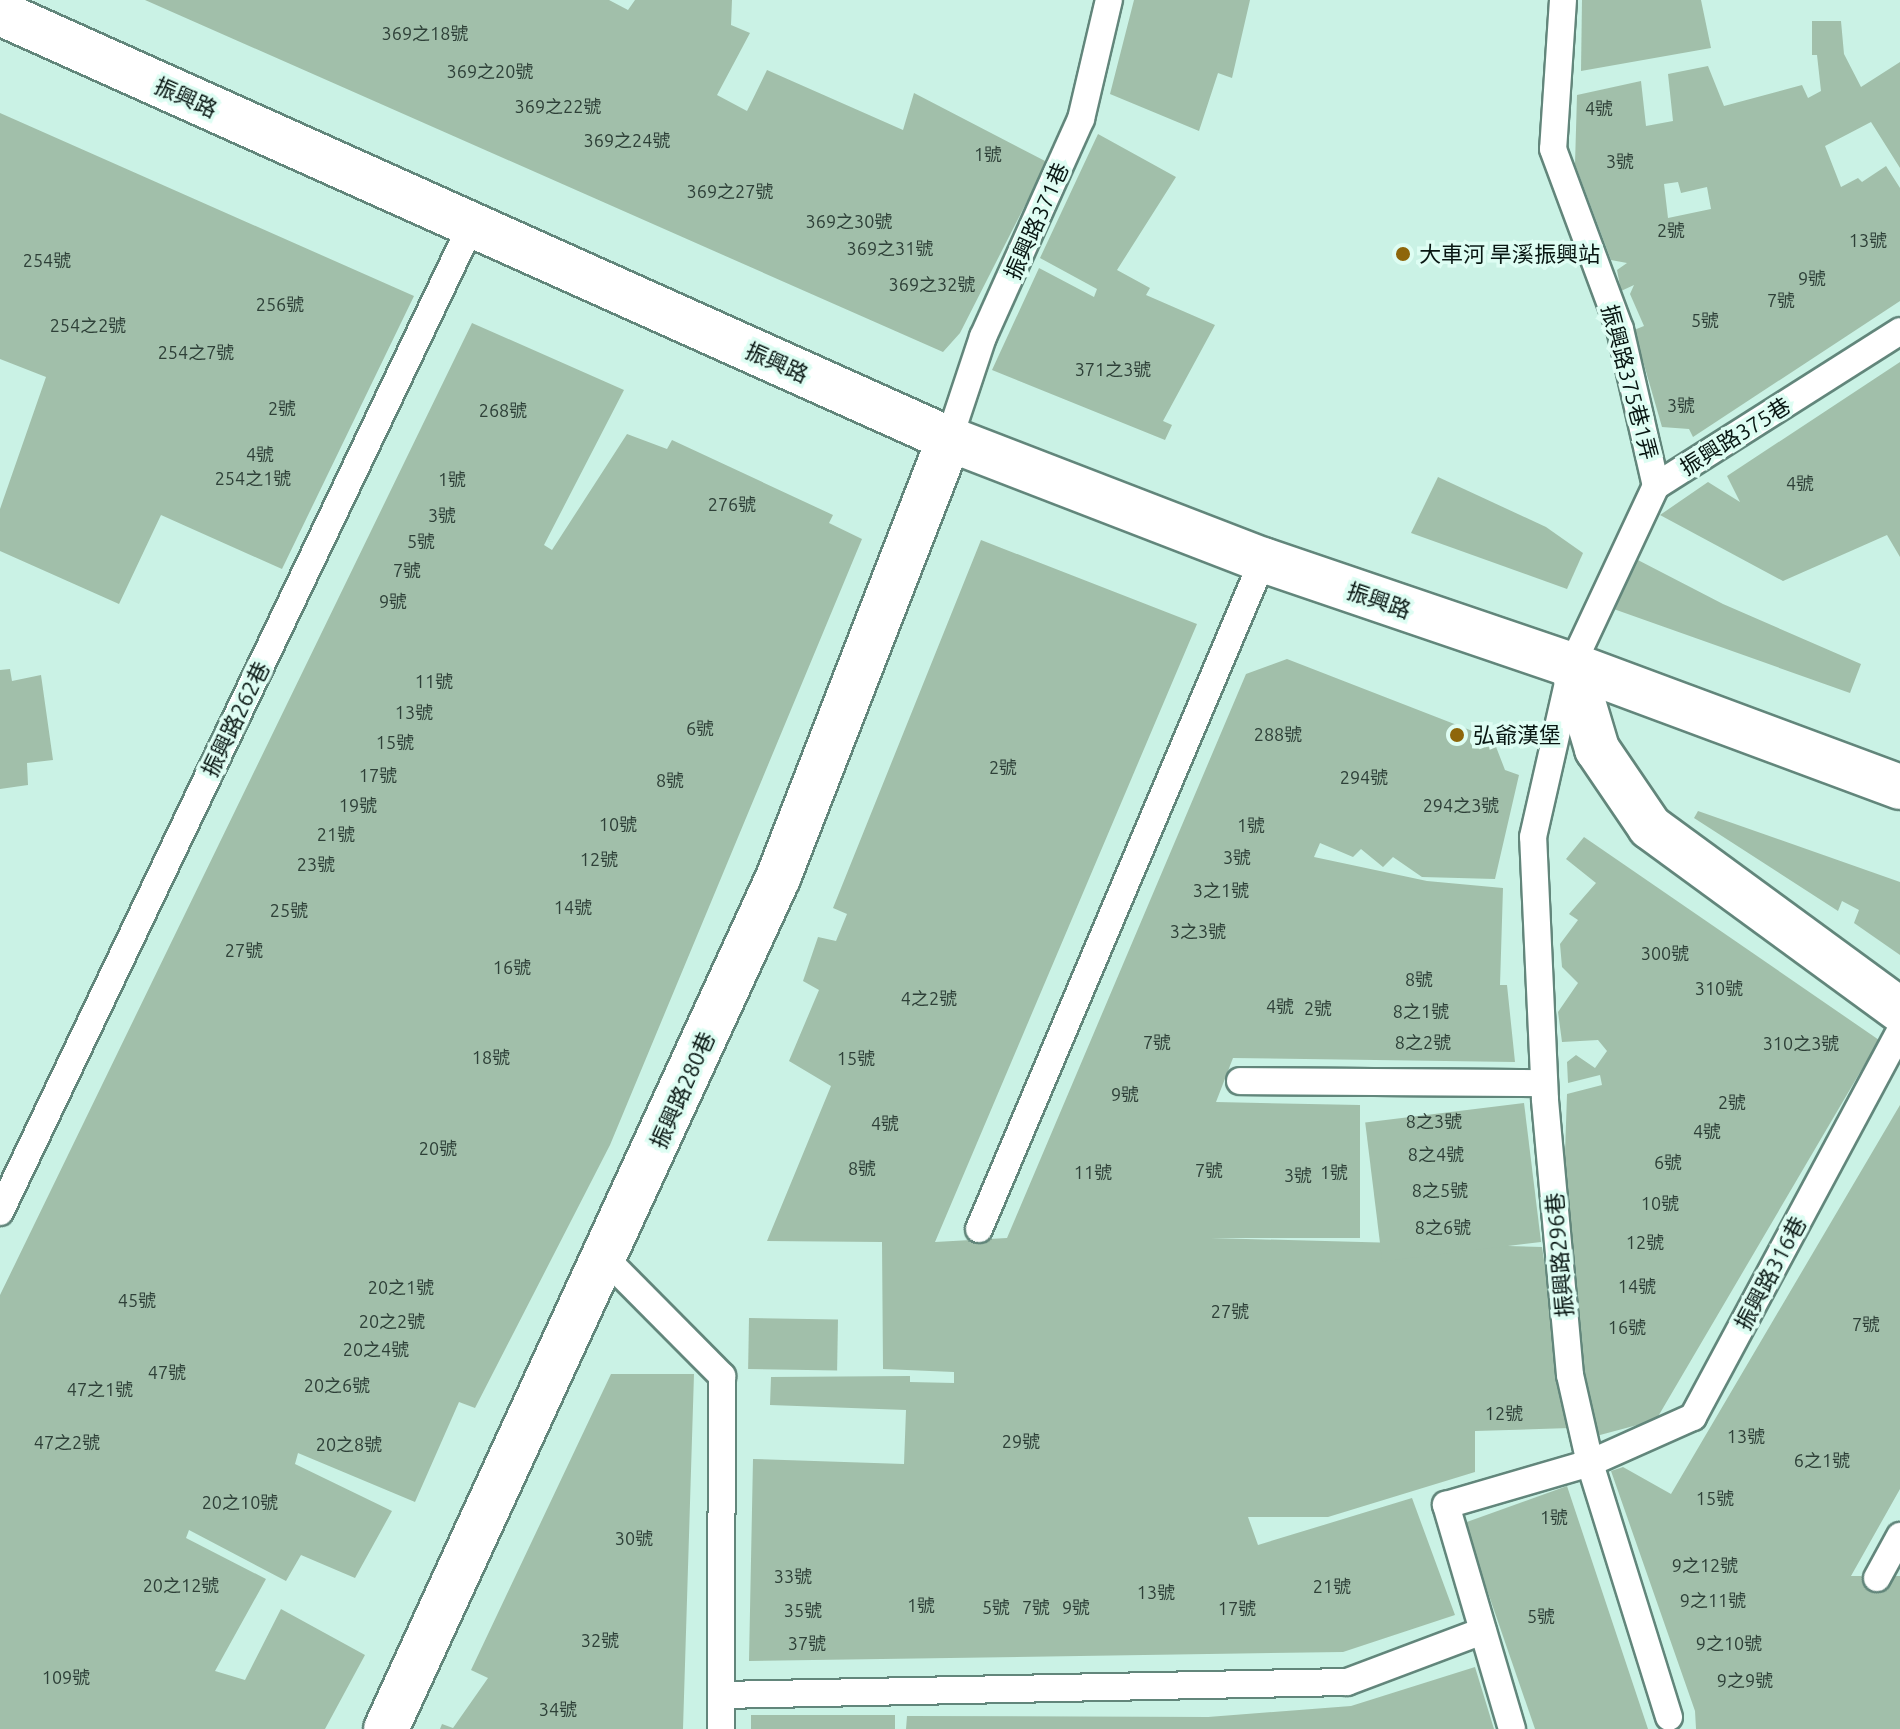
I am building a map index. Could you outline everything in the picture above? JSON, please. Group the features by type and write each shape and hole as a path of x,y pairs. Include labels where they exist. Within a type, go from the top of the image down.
{"main road":[{"name":"振興路","path":"0,13 949,439 1263,560 1572,665 1900,787"},
{"name":"振興路280巷","path":"386,1729 606,1259 778,878 949,439"},
{"path":"1572,665 1597,749 1650,827 1900,1010"}],"lane":[{"name":"振興路371巷","path":"949,439 983,337 1081,119 1109,0"},
{"name":"振興路375巷1弄","path":"1563,0 1553,149 1620,329 1656,486"},
{"name":"振興路262巷","path":"0,1212 471,226"},
{"name":"振興路375巷","path":"1572,665 1656,486 1900,331"},
{"path":"979,1229 1263,560"},
{"name":"振興路296巷","path":"1572,665 1533,837 1544,1083 1570,1375 1590,1463 1669,1717"},
{"name":"振興路316巷","path":"1590,1463 1693,1417 1900,1031"},
{"path":"1240,1081 1544,1083"},
{"path":"606,1259 722,1376 721,1729"},
{"path":"1512,1729 1446,1505 1590,1463"},
{"path":"1877,1578 1900,1536"},
{"path":"721,1695 1347,1682 1483,1631"}],"building":[{"path":"145,0 609,0 628,10 635,0 732,0 731,25 750,33 717,95 747,111 767,70 903,130 914,93 1047,162 960,333 943,352"},
{"path":"1134,0 1250,0 1232,78 1218,73 1199,131 1110,94"},
{"path":"1582,0 1701,0 1711,48 1581,71"},
{"path":"1812,21 1841,21 1844,54 1861,87 1900,62 1900,168 1871,122 1825,146 1841,187 1858,178 1862,182 1886,166 1900,188 1900,301 1693,437 1689,429 1662,427 1634,330 1644,326 1630,294 1634,285 1621,291 1617,270 1627,263 1611,260 1575,164 1577,95 1641,81 1646,126 1673,121 1668,74 1708,66 1724,106 1802,85 1808,98 1821,91 1817,55 1812,55","holes":["1678,182 1681,193 1707,187 1711,209 1668,218 1664,184"]},
{"path":"0,113 414,296 282,569 161,515 119,604 0,551 0,509 46,377 0,359"},
{"path":"1098,134 1176,177 1117,270 1150,288 1146,295 1215,325 1163,421 1172,425 1165,440 992,370 1039,268 1094,297 1097,289 1040,258"},
{"path":"472,323 624,390 544,545 552,550 627,434 667,449 672,440 833,515 829,523 862,539 610,1145 475,1408 459,1402 415,1502 298,1453 295,1464 392,1511 355,1578 301,1555 286,1581 189,1530 186,1538 266,1579 215,1671 245,1680 281,1609 365,1655 325,1729 0,1729 0,1295"},
{"path":"1900,362 1900,557 1887,535 1783,581 1660,515 1708,482 1740,502 1727,476"},
{"path":"1438,477 1546,527 1583,553 1567,589 1411,533"},
{"path":"981,540 1197,624 935,1242 1007,1238 1246,674 1287,659 1493,739 1505,770 1519,775 1495,879 1422,877 1393,857 1383,867 1361,849 1353,857 1320,843 1314,857 1427,881 1503,888 1500,985 1507,985 1515,1062 1233,1058 1216,1102 1360,1105 1360,1238 1211,1238 1542,1247 1570,1428 1475,1431 1475,1472 1328,1517 1248,1517 1258,1545 1412,1498 1455,1615 1343,1652 749,1661 753,1459 904,1464 906,1410 770,1405 771,1377 910,1376 910,1382 954,1383 954,1372 883,1369 882,1242 767,1241 831,1086 789,1061 819,990 803,981 818,937 836,941 847,914 833,908"},
{"path":"1634,558 1723,604 1861,664 1850,693 1608,607"},
{"path":"10,669 12,681 41,675 53,760 27,763 28,785 0,789 0,670"},
{"path":"1698,811 1900,882 1900,955 1854,923 1859,910 1842,901 1838,911 1694,818"},
{"path":"1584,837 1879,1040 1656,1420 1600,1435 1589,1433 1563,1212 1567,1094 1602,1085 1600,1075 1568,1083 1567,1062 1576,1055 1595,1068 1607,1051 1598,1040 1562,1042 1558,1012 1578,983 1562,967 1560,944 1578,920 1569,914 1596,883 1566,859"},
{"path":"1524,1103 1541,1242 1382,1261 1365,1122"},
{"path":"1900,1105 1900,1489 1851,1576 1900,1576 1900,1729 1696,1729 1695,1711 1611,1471 1623,1467 1671,1494"},
{"path":"749,1318 838,1320 837,1371 748,1369"},
{"path":"611,1374 694,1374 683,1729 440,1729 442,1724 453,1728 488,1678 471,1670"},
{"path":"1567,1486 1648,1729 1535,1729 1464,1523"},
{"path":"1475,1667 1494,1729 906,1729 907,1716 1208,1717 1351,1706"},
{"path":"751,1715 895,1715 895,1729 751,1729"}],"place":[{"name":"大車河 旱溪振興站","path":"1403,254"},
{"name":"弘爺漢堡","path":"1457,735"}]}
